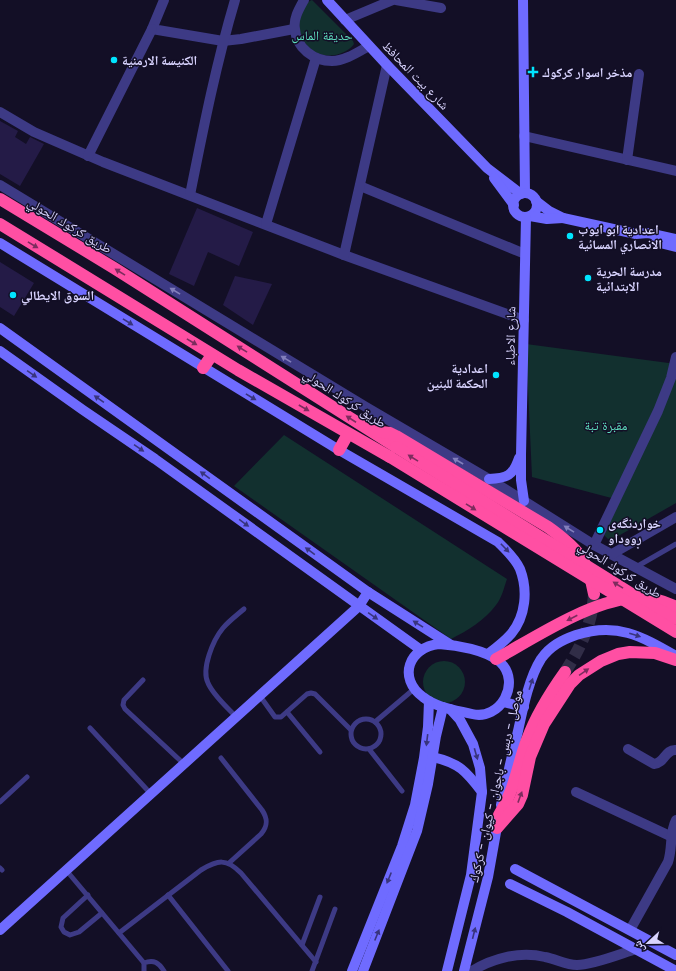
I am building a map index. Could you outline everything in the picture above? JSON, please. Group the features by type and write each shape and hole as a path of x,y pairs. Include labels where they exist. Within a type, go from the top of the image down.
{"highway":[{"name":"طريق كركوك الحولي","path":"0,199 185,313 369,430 393,452 676,632"},
{"path":"4,227 20,211"},
{"name":"طريق كركوك الحولي","path":"4,227 212,355 348,434 393,452 648,604 676,619"},
{"path":"203,368 212,355"},
{"path":"369,430 390,433 396,436 548,527 572,546 586,564 592,580 594,594"},
{"path":"339,450 348,434"},
{"path":"492,657 574,617 610,603 633,598 644,598 656,600 676,607"},
{"path":"497,828 518,804 522,795 530,757 544,724 570,684 579,675 606,659 618,654 630,652 655,654 676,660"},
{"path":"499,815 511,794 527,739 534,723 565,672"}],"main road":[{"name":"شارع بيت المحافظ","path":"326,0 487,168 514,205 517,214 546,219 563,218"},
{"path":"514,205 517,197 523,194 523,0"},
{"name":"شارع بيت المحافظ","path":"487,168 523,194 529,194 549,211 563,218 636,234 644,238 676,247"},
{"path":"528,217 537,210 536,201"},
{"name":"شارع الاطباء","path":"524,501 521,480 521,455 525,254 528,217"},
{"name":"شارع بيت المحافظ","path":"636,234 648,233 676,239"},
{"path":"0,243 339,450 498,542 510,554 519,568 524,584 525,602 520,618 512,633 492,657"},
{"path":"0,328 368,592 451,645"},
{"path":"0,351 155,459 421,650"},
{"name":"شارع الاطباء","path":"489,479 503,478 512,473 521,455"},
{"path":"0,930 359,606 368,592"},
{"name":"موصل - دبس - باجوان - كيوان - كركوك","path":"464,971 488,877 499,815 524,707 534,675 542,658 556,644 573,636 597,630 621,631 645,638 676,656"},
{"path":"434,644 451,645 492,657 504,667 509,681 508,691 503,702 494,710 482,714 476,715 447,708 428,701 414,689 409,678 409,667 415,656 421,650 434,644"},
{"path":"363,971 402,858 420,784 428,727 428,701"},
{"path":"503,702 524,707"},
{"path":"352,971 402,858 417,831 436,736 447,708"},
{"path":"447,708 460,720 473,744 480,768 482,792 471,875 447,971"},
{"path":"433,757 451,762 459,767 471,776 482,792"},
{"path":"516,869 676,955"},
{"path":"510,884 567,912 676,971"},
{"path":"567,912 573,900"}],"street":[{"path":"88,156 152,29 164,0"},
{"path":"190,195 223,41 235,0"},
{"path":"304,0 295,18 294,29 301,45 308,53 316,58 333,61 343,59 369,46"},
{"path":"345,20 394,0 442,8"},
{"path":"152,29 223,41 294,29"},
{"path":"266,224 316,58"},
{"path":"344,255 387,65"},
{"path":"627,160 639,74"},
{"path":"0,112 34,132 88,156 344,255 524,320"},
{"path":"524,136 676,171"},
{"path":"0,184 352,399 489,479 594,545 676,589"},
{"path":"360,186 525,254"},
{"path":"594,545 660,406 671,378 676,357"},
{"path":"612,554 676,517"},
{"path":"628,749 654,764 661,762 669,751 676,750"},
{"path":"576,792 670,836"},
{"path":"630,930 668,862 670,854 670,836 676,820"},
{"path":"472,971 488,962 513,956 543,956 577,968 594,966 636,949"}],"lane":[{"path":"636,567 675,545"},
{"path":"236,717 208,685 205,677 205,669 219,633 224,626 244,609"},
{"path":"143,680 124,700 123,705 125,709 184,764"},
{"path":"375,722 414,689"},
{"path":"260,696 275,717 281,717 307,694 311,693 319,697 352,730"},
{"path":"287,712 320,752"},
{"path":"367,719 375,722 380,729 380,738 376,745 369,748 360,748 352,739 353,726 359,721 367,719"},
{"path":"90,728 151,794"},
{"path":"369,748 402,791"},
{"path":"221,758 266,816 267,822 266,829 229,863"},
{"path":"0,802 27,777"},
{"path":"119,933 201,870 222,862 229,863 241,873 316,962"},
{"path":"66,870 144,963 144,971"},
{"path":"88,895 63,918 61,924 62,930 67,934 73,935 102,913"},
{"path":"168,895 228,971"},
{"path":"302,945 320,897"},
{"path":"312,971 335,909"},
{"path":"144,963 152,961 156,962 164,971"}],"green space":[{"name":"حديقة الماس","path":"312,0 353,41 354,44 349,49 334,55 324,55 315,52 308,46 302,38 300,19 306,5"},
{"name":"مقبرة تبة","path":"526,344 676,364 676,503 613,539 608,539 604,535 619,500 532,477"},
{"path":"284,435 507,579 500,599 487,616 451,639 234,486"},
{"path":"444,661 459,667 465,682 459,697 444,703 429,697 423,682 429,667"}],"building":[{"path":"0,121 18,131 15,137 26,144 30,137 44,144 20,186 0,174"},
{"path":"197,208 253,232 239,266 208,252 194,286 169,274"},
{"name":"السوق الايطالي","path":"0,262 34,283 14,316 0,307"},
{"path":"235,276 272,284 253,325 223,305"}],"tunnel":[{"path":"565,672 585,635 591,615 594,594"}],"place":[{"name":"الكنيسة الارمنية","path":"114,60"},
{"name":"مذخر اسوار كركوك","path":"533,72"},
{"name":"اعدادية ابو ايوب الانصاري المسائية","path":"570,236"},
{"name":"مدرسة الحرية الابتدائية","path":"588,278"},
{"name":"السوق الايطالي","path":"13,295"},
{"name":"اعدادية الحكمة للبنين","path":"496,375"},
{"name":"خواردنگەی ڕووداو","path":"600,530"}]}
